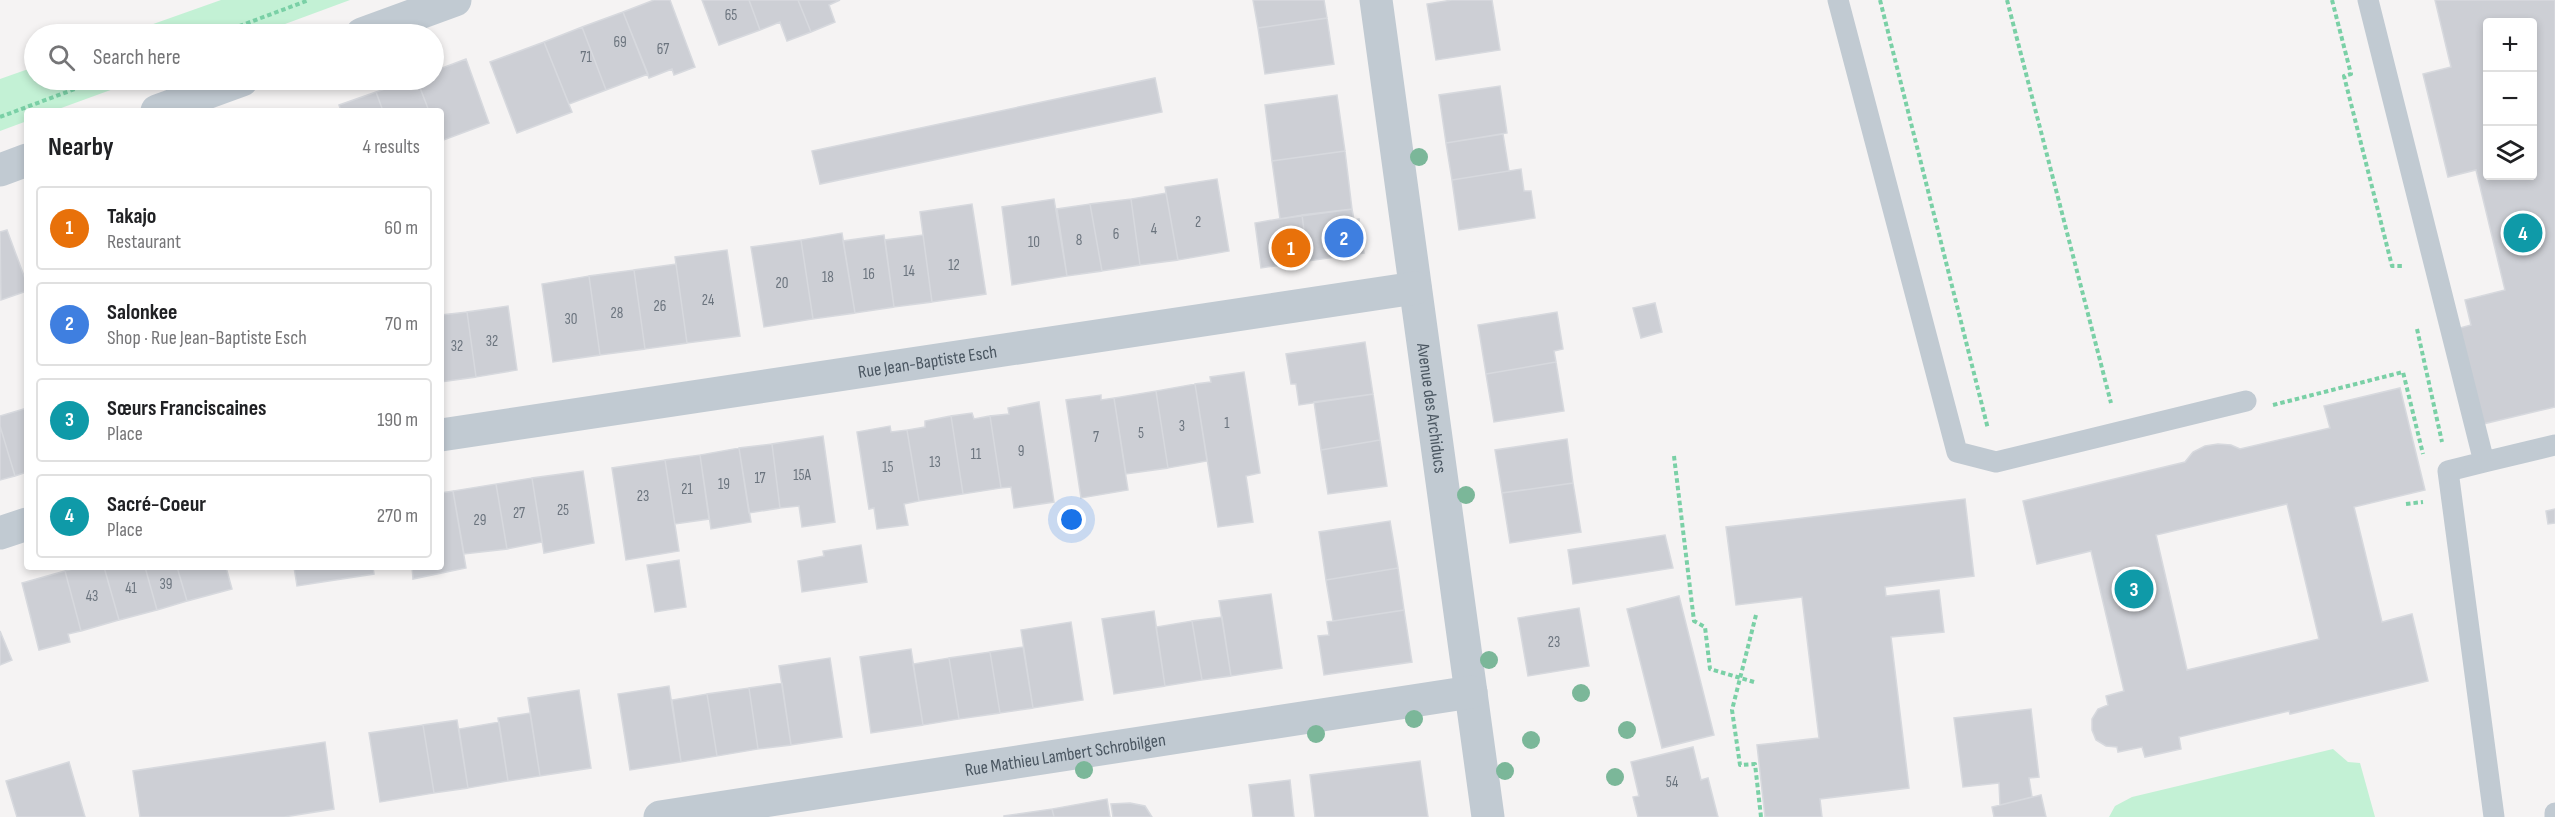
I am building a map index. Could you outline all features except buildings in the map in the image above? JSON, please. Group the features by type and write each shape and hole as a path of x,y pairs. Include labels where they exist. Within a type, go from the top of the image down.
{"street":[{"path":"389,24 455,0"},
{"name":"Avenue des Archiducs","path":"1376,0 1488,817"},
{"path":"165,108 215,90"},
{"path":"0,170 24,161"},
{"name":"Rue Jean-Baptiste Esch","path":"444,435 1415,288"},
{"path":"0,534 24,525"},
{"name":"Rue Mathieu Lambert Schrobilgen","path":"660,817 1471,693"}],"lane":[{"path":"1838,0 1957,452 1996,462 2246,401"},
{"path":"2368,0 2484,462"},
{"path":"2494,817 2438,473 2555,445"}],"path":[{"path":"245,24 309,0"},
{"path":"1880,0 1996,462"},
{"path":"2007,0 2118,432"},
{"path":"2332,0 2351,74 2344,76 2345,82 2391,266 2403,265 2406,276"},
{"path":"24,108 72,90"},
{"path":"0,117 24,108"},
{"path":"2406,504 2430,500 2438,473 2416,322"},
{"path":"2246,401 2248,411 2403,372 2438,473"},
{"path":"1674,456 1694,621 1705,627 1710,669 1754,682"},
{"path":"1756,615 1732,710 1740,765 1755,764 1761,817"}],"green space":[{"path":"221,0 350,0 285,24 153,24"},
{"path":"24,71 24,90 111,90 61,108 24,108 24,122 0,131 0,79"},
{"path":"2333,749 2348,762 2360,763 2375,817 2109,817 2115,806 2132,797"}],"place":[{"name":"Sacré-Coeur","path":"2523,233"},
{"name":"Salonkee","path":"1344,238"},
{"name":"Takajo","path":"1291,248"},
{"name":"Sœurs Franciscaines","path":"2134,589"}]}
